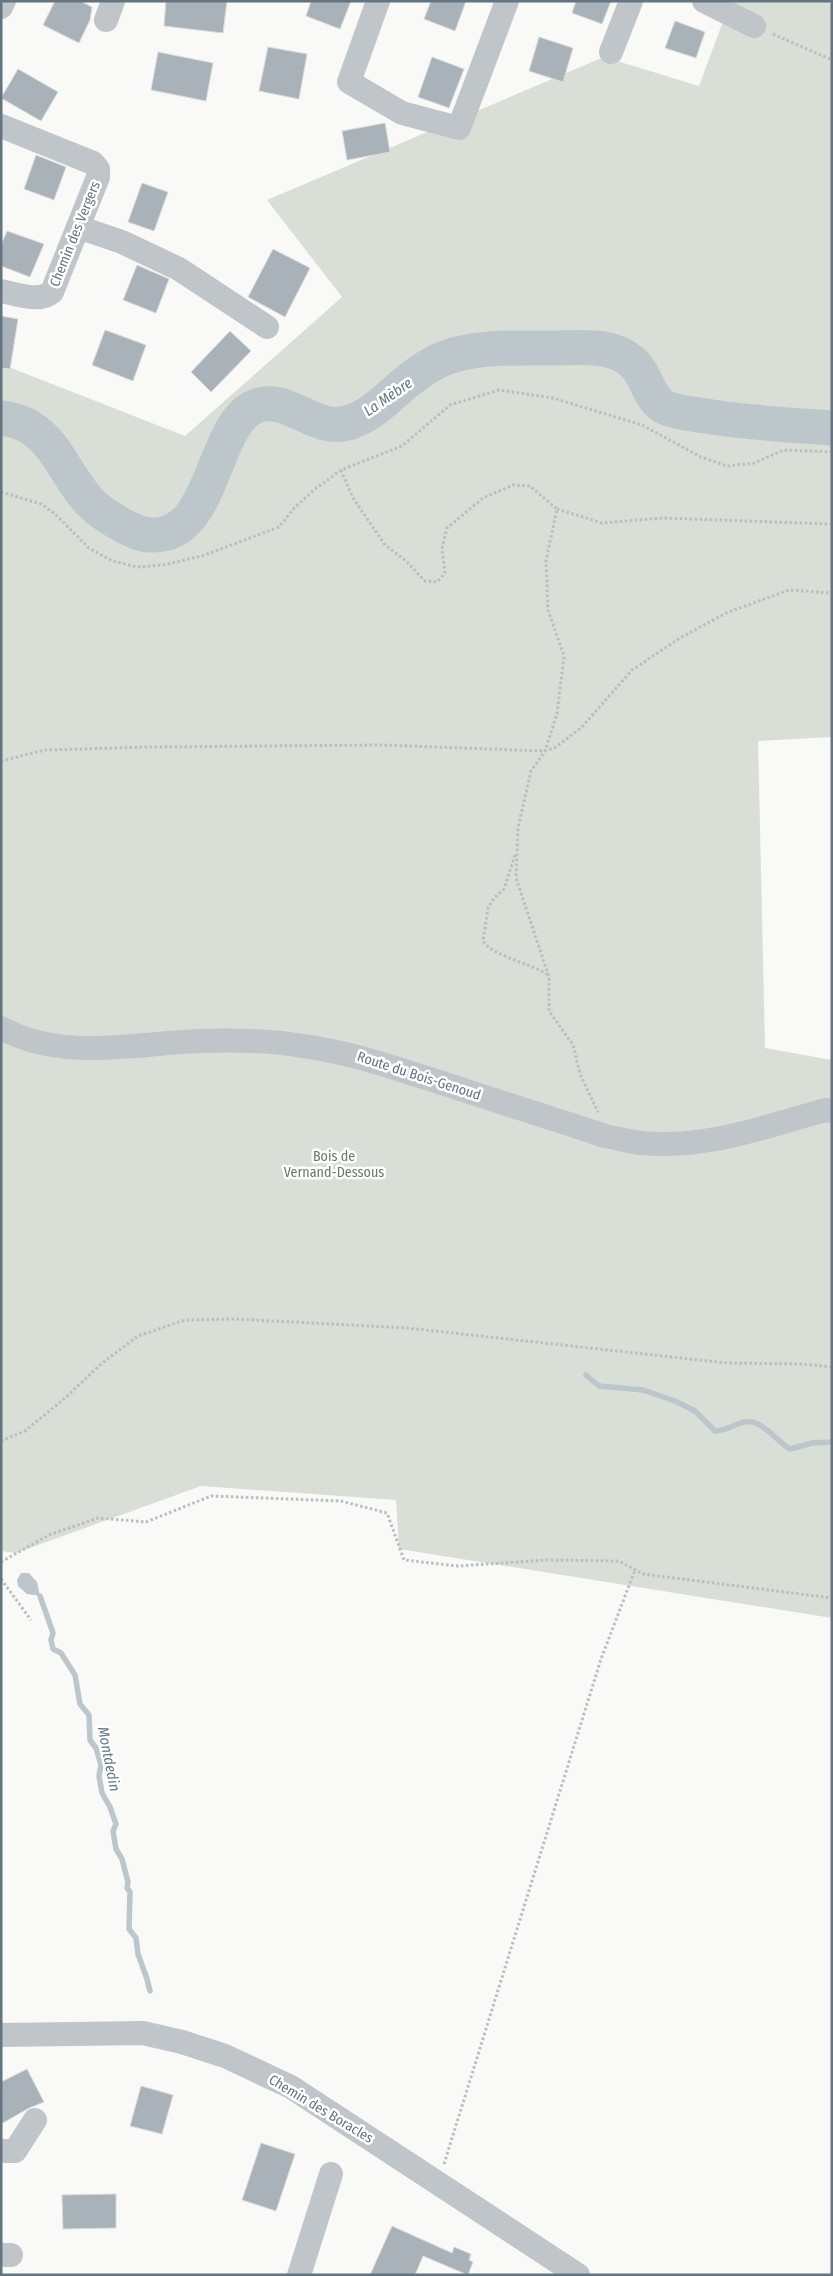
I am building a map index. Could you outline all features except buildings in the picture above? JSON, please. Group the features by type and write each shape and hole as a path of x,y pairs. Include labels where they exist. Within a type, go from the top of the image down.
{"street":[{"path":"1,7 4,1"},
{"path":"378,1 349,82 402,113 460,128 507,1"},
{"path":"610,52 631,1"},
{"path":"704,1 754,26"},
{"name":"Chemin des Vergers","path":"1,126 93,163 98,169 98,176 52,292 46,297 40,298 1,291"},
{"path":"78,227 122,242 179,269 267,328"},
{"name":"Route du Bois-Genoud","path":"1,1028 18,1038 50,1046 92,1048 199,1041 244,1041 295,1044 342,1052 605,1136 642,1143 680,1143 719,1139 754,1131 825,1110 832,1111"},
{"name":"Chemin des Boracles","path":"1,2035 143,2033 182,2042 226,2056 291,2087 578,2275"},
{"path":"1,2151 14,2150 35,2120"},
{"path":"300,2275 332,2174"}],"path":[{"path":"754,26 832,60"},
{"path":"1,492 41,504 54,513 89,548 112,561 138,567 163,565 202,556 279,527 308,495 341,470 402,446 450,405 499,390 552,398 642,425 701,457 727,466 754,463 784,450 832,452"},
{"path":"341,470 353,498 385,545 405,560 425,581 437,582 445,573 442,550 447,528 483,498 513,485 530,486 557,509 602,523 662,518 832,524"},
{"path":"557,509 546,561 548,610 564,656 558,714 545,751 531,771 518,828 516,878 548,974 548,1011 572,1046 580,1074 595,1102 605,1136"},
{"path":"1,761 45,750 148,747 381,745 545,751 556,747 582,727 632,670 680,638 726,613 789,590 832,593"},
{"path":"517,850 504,889 494,898 488,908 483,941 495,952 548,974"},
{"path":"1,1441 25,1431 64,1399 101,1364 138,1336 185,1320 235,1320 408,1328 727,1363 802,1364 832,1367"},
{"path":"1,1562 49,1534 98,1518 146,1522 211,1496 259,1497 341,1501 387,1513 404,1560 458,1566 546,1560 620,1560 643,1574 832,1598"},
{"path":"438,2183 601,1659 635,1570"},
{"path":"1,1579 31,1620"}],"green space":[{"name":"Bois de Vernand-Dessous","path":"703,1 832,1 832,737 758,741 765,1048 832,1060 832,1618 399,1549 396,1500 201,1486 16,1553 1,1551 1,364 185,436 342,297 267,200 604,57 699,86 725,16"}],"shaded area":[{"path":"21,1573 29,1573 37,1582 40,1596 27,1594 18,1586 17,1580"}],"waterway":[{"name":"La Mèbre","path":"1,418 18,422 44,438 79,488 100,511 130,529 142,534 151,535 175,530 190,517 202,498 230,433 241,416 256,406 279,405 323,422 347,423 357,420 374,410 425,368 453,355 477,350 576,347 608,350 625,356 631,361 641,372 655,399 666,408 686,413 769,424 832,428"},
{"path":"586,1375 599,1386 643,1390 675,1401 695,1411 715,1431 751,1422 769,1431 790,1449 812,1443 832,1442"},
{"name":"Montdedin","path":"40,1596 53,1633 51,1640 53,1649 61,1653 75,1675 80,1704 89,1715 90,1740 96,1748 101,1765 99,1776 102,1793 110,1807 116,1824 113,1831 116,1849 122,1859 128,1882 127,1888 130,1892 129,1929 136,1938 138,1954 150,1991"}]}
